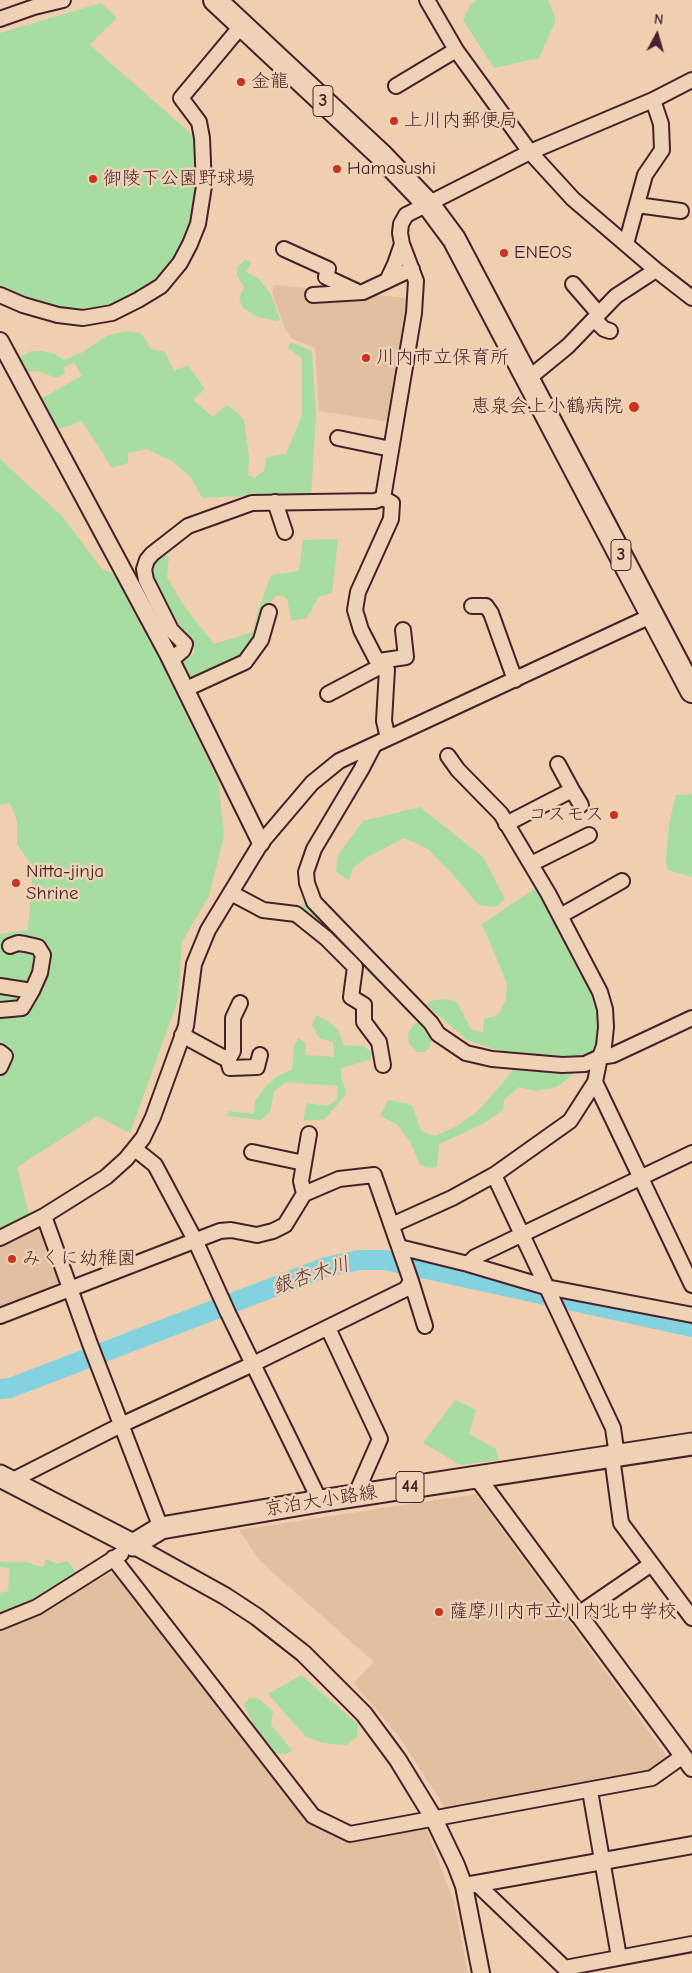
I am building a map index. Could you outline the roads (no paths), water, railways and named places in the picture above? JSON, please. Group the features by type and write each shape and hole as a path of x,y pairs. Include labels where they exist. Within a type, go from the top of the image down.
{"highway":[{"name":"3","path":"215,0 382,156 428,204 454,239 653,615 686,665 692,691"}],"main road":[{"name":"京泊大小路線","path":"133,1545 161,1528 320,1501 692,1444"},
{"path":"6,1478 133,1545"}],"street":[{"path":"0,19 34,7 64,0"},
{"path":"431,1 456,50 530,152 573,199 692,298"},
{"path":"0,295 23,305 58,315 83,318 112,312 138,300 161,286 180,264 190,244 198,224 204,186 202,138 199,122 181,98 242,25"},
{"path":"396,86 456,50"},
{"path":"383,498 414,313 416,281 402,244 400,233 402,219 406,215 530,152 653,100 692,80"},
{"path":"626,244 645,175 662,150 661,124 653,100"},
{"path":"637,204 682,211"},
{"path":"387,281 402,244"},
{"path":"284,248 328,269 326,277 359,292"},
{"path":"313,295 359,292 412,269"},
{"path":"528,378 568,346 616,296 656,270"},
{"path":"573,284 604,329 610,330"},
{"path":"0,341 171,660 261,843"},
{"path":"338,438 391,449"},
{"path":"171,660 183,650 185,644 172,630 146,580 144,569 148,560 188,526 252,502 375,501 383,498 392,502 392,519 358,592 355,610 361,630 381,664 387,669 384,721 388,738"},
{"path":"275,502 285,532"},
{"path":"472,606 486,606 491,613 515,680"},
{"path":"186,689 245,662 261,640 269,612"},
{"path":"0,1238 44,1216 106,1177 135,1149 153,1117 186,1026 194,964 208,930 261,843 312,783 339,761 653,615"},
{"path":"328,694 381,664 406,657 403,630"},
{"path":"374,745 314,849 306,872 307,883 314,902 431,1023 438,1034 466,1052 492,1059 562,1066 585,1064 600,1057 613,1055 692,1018"},
{"path":"392,1225 452,1198 494,1174 570,1121 595,1082 604,1046 605,1009 600,992 560,916 501,814 458,770 448,756"},
{"path":"558,764 581,805"},
{"path":"506,824 572,790"},
{"path":"531,864 589,835"},
{"path":"560,916 622,881"},
{"path":"232,893 263,910 296,914 326,938 355,967 351,997 364,1005 364,1022 380,1042 383,1065"},
{"path":"0,1010 22,1008 40,973 43,955 38,947 18,943 10,946"},
{"path":"0,986 32,991"},
{"path":"240,1003 233,1018 232,1051 228,1060 230,1068 257,1067 260,1055"},
{"path":"182,1035 228,1060"},
{"path":"0,1052 5,1056 0,1067"},
{"path":"595,1082 692,1285"},
{"path":"304,1194 301,1182 309,1134"},
{"path":"135,1149 155,1165 195,1240 220,1297 320,1501"},
{"path":"252,1152 304,1163"},
{"path":"468,1264 475,1257 692,1153"},
{"path":"494,1174 613,1428 621,1523 650,1565 692,1618"},
{"path":"0,1316 195,1240 231,1230 257,1235 272,1231 285,1224 304,1194 339,1179 374,1175 425,1326"},
{"path":"44,1216 92,1349 161,1528"},
{"path":"400,1250 468,1264 547,1289 692,1315"},
{"path":"6,1478 328,1328 406,1289 410,1277"},
{"path":"328,1328 380,1439 355,1496"},
{"path":"113,1558 313,1816 350,1834 652,1778 686,1755 577,1615 477,1477"},
{"path":"0,1622 37,1607 133,1545 225,1596 257,1617 303,1653 364,1714 398,1760 434,1818 456,1865 470,1885 567,1971 619,1957 692,1944"},
{"path":"577,1615 650,1565"},
{"path":"590,1791 619,1957"},
{"path":"470,1885 692,1845"},
{"path":"470,1885 481,1973"}],"waterway":[{"name":"銀杏木川","path":"0,1389 10,1388 326,1267 359,1260 385,1260 692,1327"}],"place":[{"name":"金龍","path":"241,82"},
{"name":"上川内郵便局","path":"394,121"},
{"name":"Hamasushi","path":"337,169"},
{"name":"御陵下公園野球場","path":"93,179"},
{"name":"ENEOS","path":"504,253"},
{"name":"川内市立保育所","path":"366,358"},
{"name":"恵泉会上小鶴病院","path":"634,407"},
{"name":"コスモス","path":"614,815"},
{"name":"Nitta-jinja Shrine","path":"16,883"},
{"name":"みくに幼稚園","path":"12,1259"},
{"name":"薩摩川内市立川内北中学校","path":"439,1612"}]}
